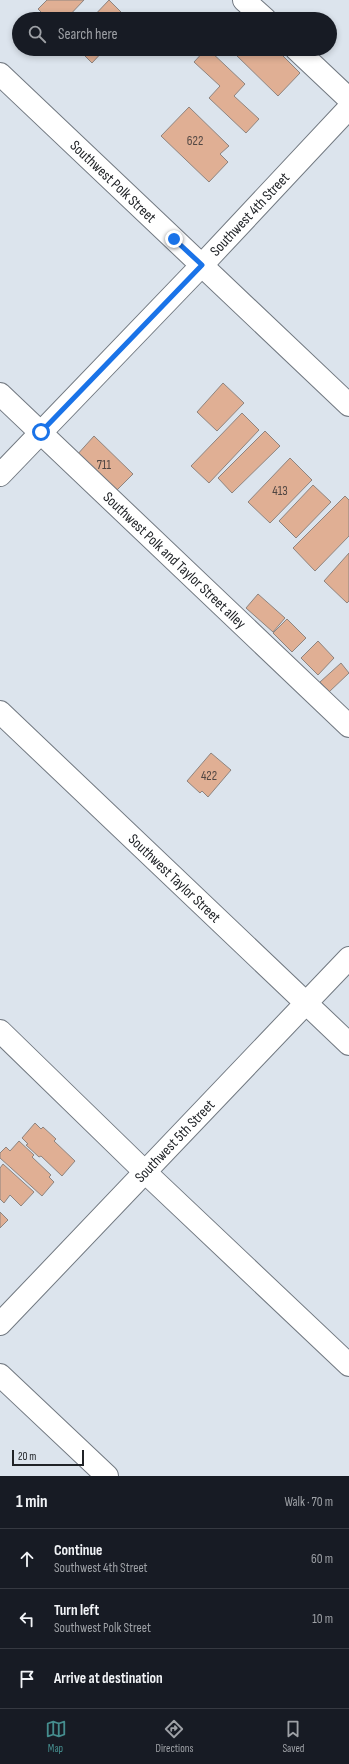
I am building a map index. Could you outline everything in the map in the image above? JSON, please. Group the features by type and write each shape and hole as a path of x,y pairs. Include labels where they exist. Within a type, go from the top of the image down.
{"street":[{"path":"244,0 257,12"},
{"path":"303,56 349,99"},
{"name":"Southwest Polk Street","path":"0,74 349,405"},
{"name":"Southwest 4th Street","path":"0,475 202,265 349,108"},
{"name":"Southwest Polk and Taylor Street alley","path":"0,394 349,726"},
{"name":"Southwest Taylor Street","path":"0,712 349,1044"},
{"name":"Southwest 5th Street","path":"0,1324 349,958"},
{"path":"0,1031 145,1172 349,1365"},
{"path":"0,1374 107,1476"}],"building":[{"path":"47,0 84,0 73,12 41,12 38,9"},
{"path":"109,0 121,12 98,12"},
{"path":"85,56 98,56 92,63"},
{"path":"200,56 215,56 245,84 234,96 259,119 246,133 209,98 220,86 194,62"},
{"path":"237,56 283,56 300,73 278,96"},
{"path":"189,107 229,146 220,154 228,162 209,182 161,136"},
{"path":"223,383 244,403 217,431 197,412"},
{"path":"242,413 259,430 209,483 191,466"},
{"path":"265,431 280,446 232,493 218,478"},
{"path":"94,436 133,474 114,493 76,456"},
{"path":"290,458 312,480 270,523 248,502"},
{"path":"313,485 331,502 296,538 279,521"},
{"path":"345,496 349,500 349,536 315,571 293,548"},
{"path":"349,553 349,601 347,603 324,581"},
{"path":"258,594 285,618 273,632 246,608"},
{"path":"287,619 306,638 292,652 273,633"},
{"path":"318,641 334,658 318,675 301,658"},
{"path":"341,663 349,673 329,692 320,682"},
{"path":"211,753 231,770 208,797 202,791 200,793 187,781"},
{"path":"35,1123 41,1129 43,1127 56,1139 54,1141 75,1161 62,1176 41,1156 39,1157 26,1145 28,1144 22,1138"},
{"path":"19,1141 34,1155 32,1157 51,1175 49,1177 54,1182 42,1196 0,1158 0,1153 6,1147 10,1151"},
{"path":"3,1164 34,1192 21,1206 10,1195 4,1203 0,1199 0,1168"},
{"path":"0,1212 8,1220 0,1228"}],"route":[{"path":"41,432 202,265 174,239"}]}
